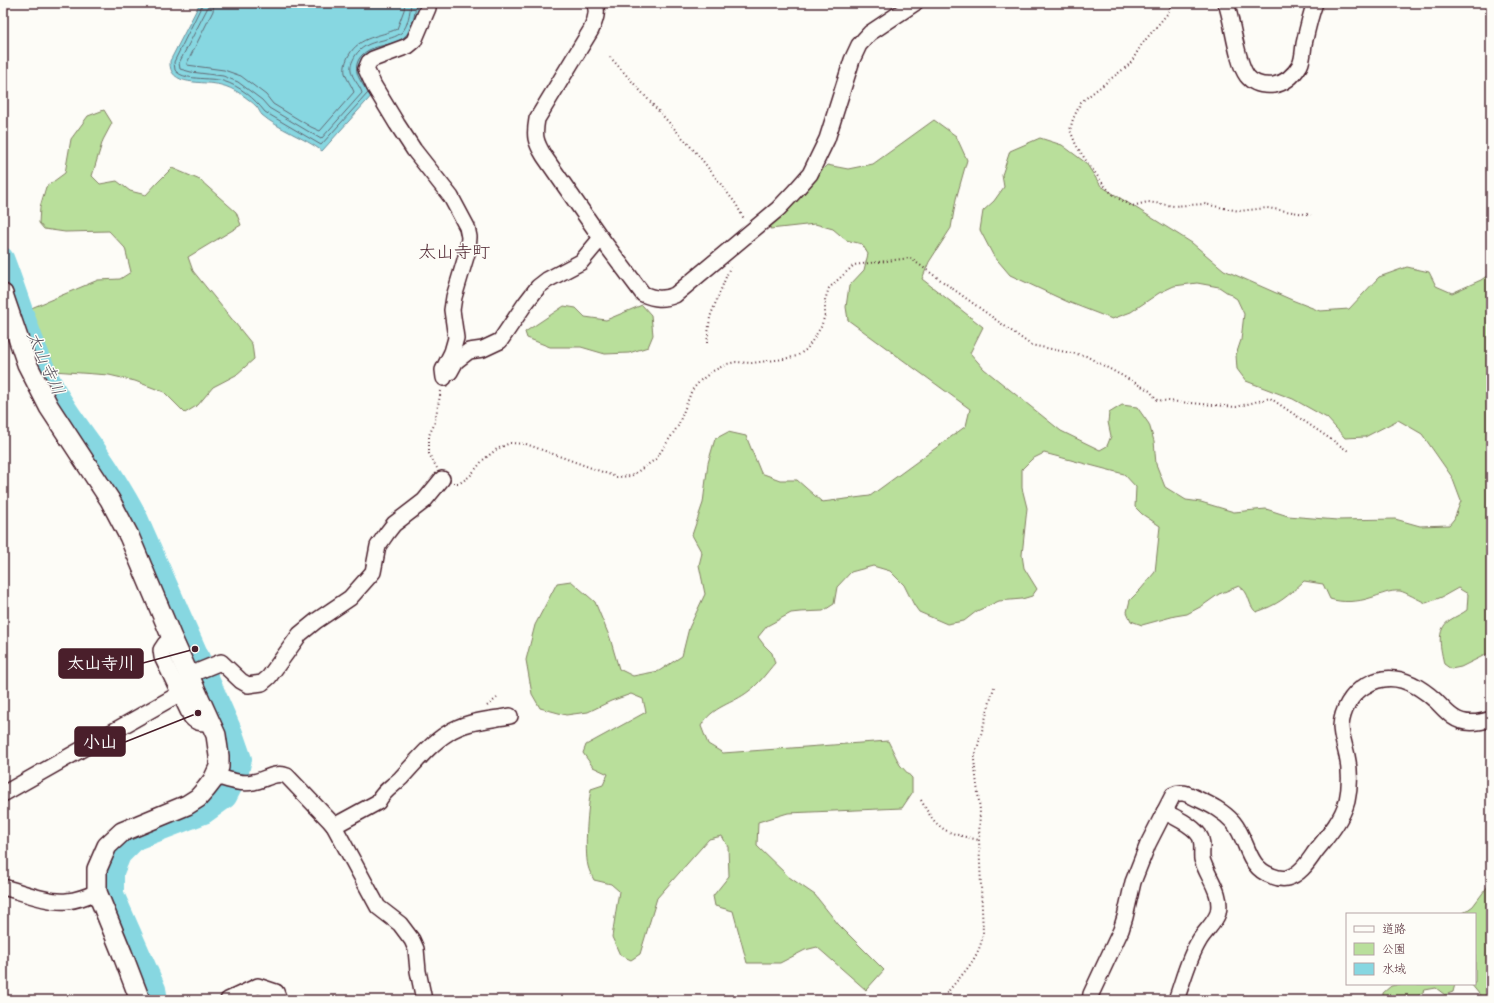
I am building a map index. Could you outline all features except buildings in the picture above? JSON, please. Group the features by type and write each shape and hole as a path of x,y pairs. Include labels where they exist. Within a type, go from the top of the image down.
{"street":[{"path":"428,3 428,8 414,41 408,46 373,59 369,62 366,69 374,86 397,124 414,150 451,197 467,227 469,237 468,250 454,297 452,310 456,338 452,352 443,370 444,378"},
{"path":"594,3 596,20 537,119 534,133 537,144 544,156 601,238 643,294 654,299 665,299 675,295 778,209 810,174 827,139 852,60 859,44 870,33 915,3"},
{"path":"1226,3 1230,14 1240,60 1247,76 1256,84 1267,86 1278,84 1288,79 1296,72 1301,63 1310,14 1315,3"},
{"path":"444,378 462,355 469,351 483,349 500,341 524,304 538,287 547,280 581,262 601,238"},
{"path":"3,294 27,364 49,406 110,500 129,536 172,638 197,672 210,722 216,735 220,756 219,767 206,789 198,798 187,805 122,832 107,846 97,869 97,892 140,1000"},
{"path":"197,672 221,662 241,681 248,685 262,683 269,677 300,634 316,621 350,598 373,572 378,546 387,533 394,524 424,500 442,479"},
{"path":"172,638 161,650 162,657 179,694 194,721 201,724 210,722"},
{"path":"1090,1000 1091,994 1123,923 1137,870 1172,795 1178,792 1184,793 1214,806 1233,822 1240,832 1251,860 1258,869 1267,875 1277,878 1287,878 1302,870 1341,816 1346,801 1349,784 1349,770 1341,726 1344,713 1349,702 1364,686 1383,679 1394,678 1403,680 1422,690 1454,718 1464,722 1475,723 1491,719"},
{"path":"3,794 179,694"},
{"path":"334,826 378,802 381,795 399,780 448,732 465,725 510,716"},
{"path":"215,776 241,783 252,782 281,774 287,776 334,826 378,907 400,924 412,940 416,949 418,971 424,1000"},
{"path":"1164,812 1174,816 1199,835 1202,840 1202,859 1218,895 1219,905 1218,914 1199,940 1193,952 1176,1000"},
{"path":"3,887 54,900 67,901 97,892"},
{"path":"228,1000 258,986 276,992 279,1000"}],"path":[{"path":"1170,3 1168,13 1142,44 1130,64 1081,102 1073,119 1070,130 1076,144 1087,162 1114,196 1132,206 1148,202 1174,206 1204,204 1239,211 1266,208 1311,215"},
{"path":"610,58 699,156 736,204 745,222"},
{"path":"444,378 434,425 429,435 428,444 429,454 442,479 452,483 460,482 470,476 483,460 497,449 510,443 526,444 616,477 630,476 656,459 678,426 692,390 701,380 727,364 736,362 752,363 797,356 807,349 821,327 825,315 825,300 828,288 854,265 910,258 1032,345 1086,356 1150,391 1157,400 1236,406 1270,398 1348,451"},
{"path":"707,343 710,318 731,263"},
{"path":"942,1000 972,963 982,943 983,932 979,840 980,810 974,760 994,687"},
{"path":"921,800 929,815 943,830 979,840"}],"green space":[{"path":"104,110 112,123 103,140 92,176 100,184 117,181 130,191 146,195 172,168 200,180 236,212 241,225 188,257 193,271 252,344 254,359 236,375 213,387 198,405 185,413 164,392 135,381 109,375 53,371 40,346 29,309 98,280 120,279 131,272 125,248 109,231 65,232 44,229 39,223 40,207 46,187 65,173 71,139 88,116"},
{"path":"934,120 956,136 967,160 956,199 951,228 929,262 922,279 983,327 970,353 984,369 1061,431 1100,450 1107,446 1111,436 1108,422 1109,413 1122,405 1137,407 1149,424 1154,441 1156,464 1165,487 1186,500 1201,502 1234,512 1266,509 1288,516 1337,520 1395,519 1420,526 1449,525 1454,519 1461,501 1452,477 1422,434 1398,420 1365,437 1345,438 1327,418 1293,399 1246,381 1237,369 1236,355 1241,340 1244,314 1237,299 1219,287 1197,283 1174,286 1159,293 1131,312 1112,319 1068,302 1010,275 993,255 980,230 983,211 994,201 1004,187 1002,175 1010,151 1040,138 1062,145 1086,163 1101,186 1192,243 1224,270 1320,311 1349,309 1379,277 1407,267 1429,272 1436,286 1452,293 1481,280 1491,273 1491,652 1461,667 1451,669 1444,664 1440,640 1442,629 1450,620 1467,610 1468,594 1458,588 1442,597 1426,603 1400,591 1389,592 1350,602 1330,599 1323,584 1304,581 1282,600 1256,612 1251,606 1247,595 1239,586 1219,594 1187,614 1142,625 1131,621 1127,612 1130,600 1155,572 1160,526 1142,514 1135,507 1136,487 1124,474 1044,453 1032,459 1022,469 1022,488 1027,508 1022,555 1024,568 1037,589 1032,596 1022,599 999,601 977,611 964,621 947,624 919,612 904,585 890,571 873,566 851,572 837,587 834,604 823,611 791,613 767,626 758,637 772,653 775,663 753,688 711,714 701,726 708,744 723,753 888,741 900,765 912,778 912,793 902,808 788,813 758,822 757,846 789,877 815,895 838,924 884,970 866,990 817,947 805,950 780,963 747,963 733,911 715,906 713,896 729,876 728,847 722,836 709,839 657,898 640,954 631,960 620,955 612,937 619,891 611,884 594,880 588,866 586,839 591,789 603,785 608,774 593,767 583,753 586,745 646,712 643,699 631,694 611,701 588,712 566,715 540,708 532,694 526,660 535,625 557,583 571,581 595,602 610,638 619,669 633,676 659,671 682,656 689,628 705,594 699,565 702,553 692,535 703,503 708,463 715,439 728,432 746,436 761,473 780,480 797,480 822,502 870,496 966,426 970,409 848,320 846,307 849,286 864,270 868,254 862,244 846,240 833,229 815,224 770,229 772,220 827,165 848,169 873,164"},
{"path":"642,305 651,315 653,335 648,347 629,353 605,354 581,347 550,347 527,338 525,332 564,306 576,308 585,317 606,320"},
{"path":"1491,882 1491,1000 1484,1000 1472,985 1476,985 1476,913 1463,913 1473,906"},
{"path":"1455,985 1453,992 1445,995 1436,988 1425,990 1417,997 1417,1000 1383,1000 1383,993 1391,986"}],"water":[{"path":"200,3 420,3 419,13 405,41 370,53 374,93 322,151 268,120 262,115 257,107 236,91 226,86 188,81 175,75 171,70 170,61"}],"waterway":[{"name":"太山寺川","path":"3,258 31,337 51,383 67,410 108,469 137,518 232,733 241,759 237,776 226,797 204,813 136,839 120,855 113,872 113,894 155,989 157,1000"}],"place":[{"name":"太山寺川","path":"195,649"},
{"name":"小山","path":"198,713"}],"district":[{"name":"太山寺町","path":"454,252"}]}
